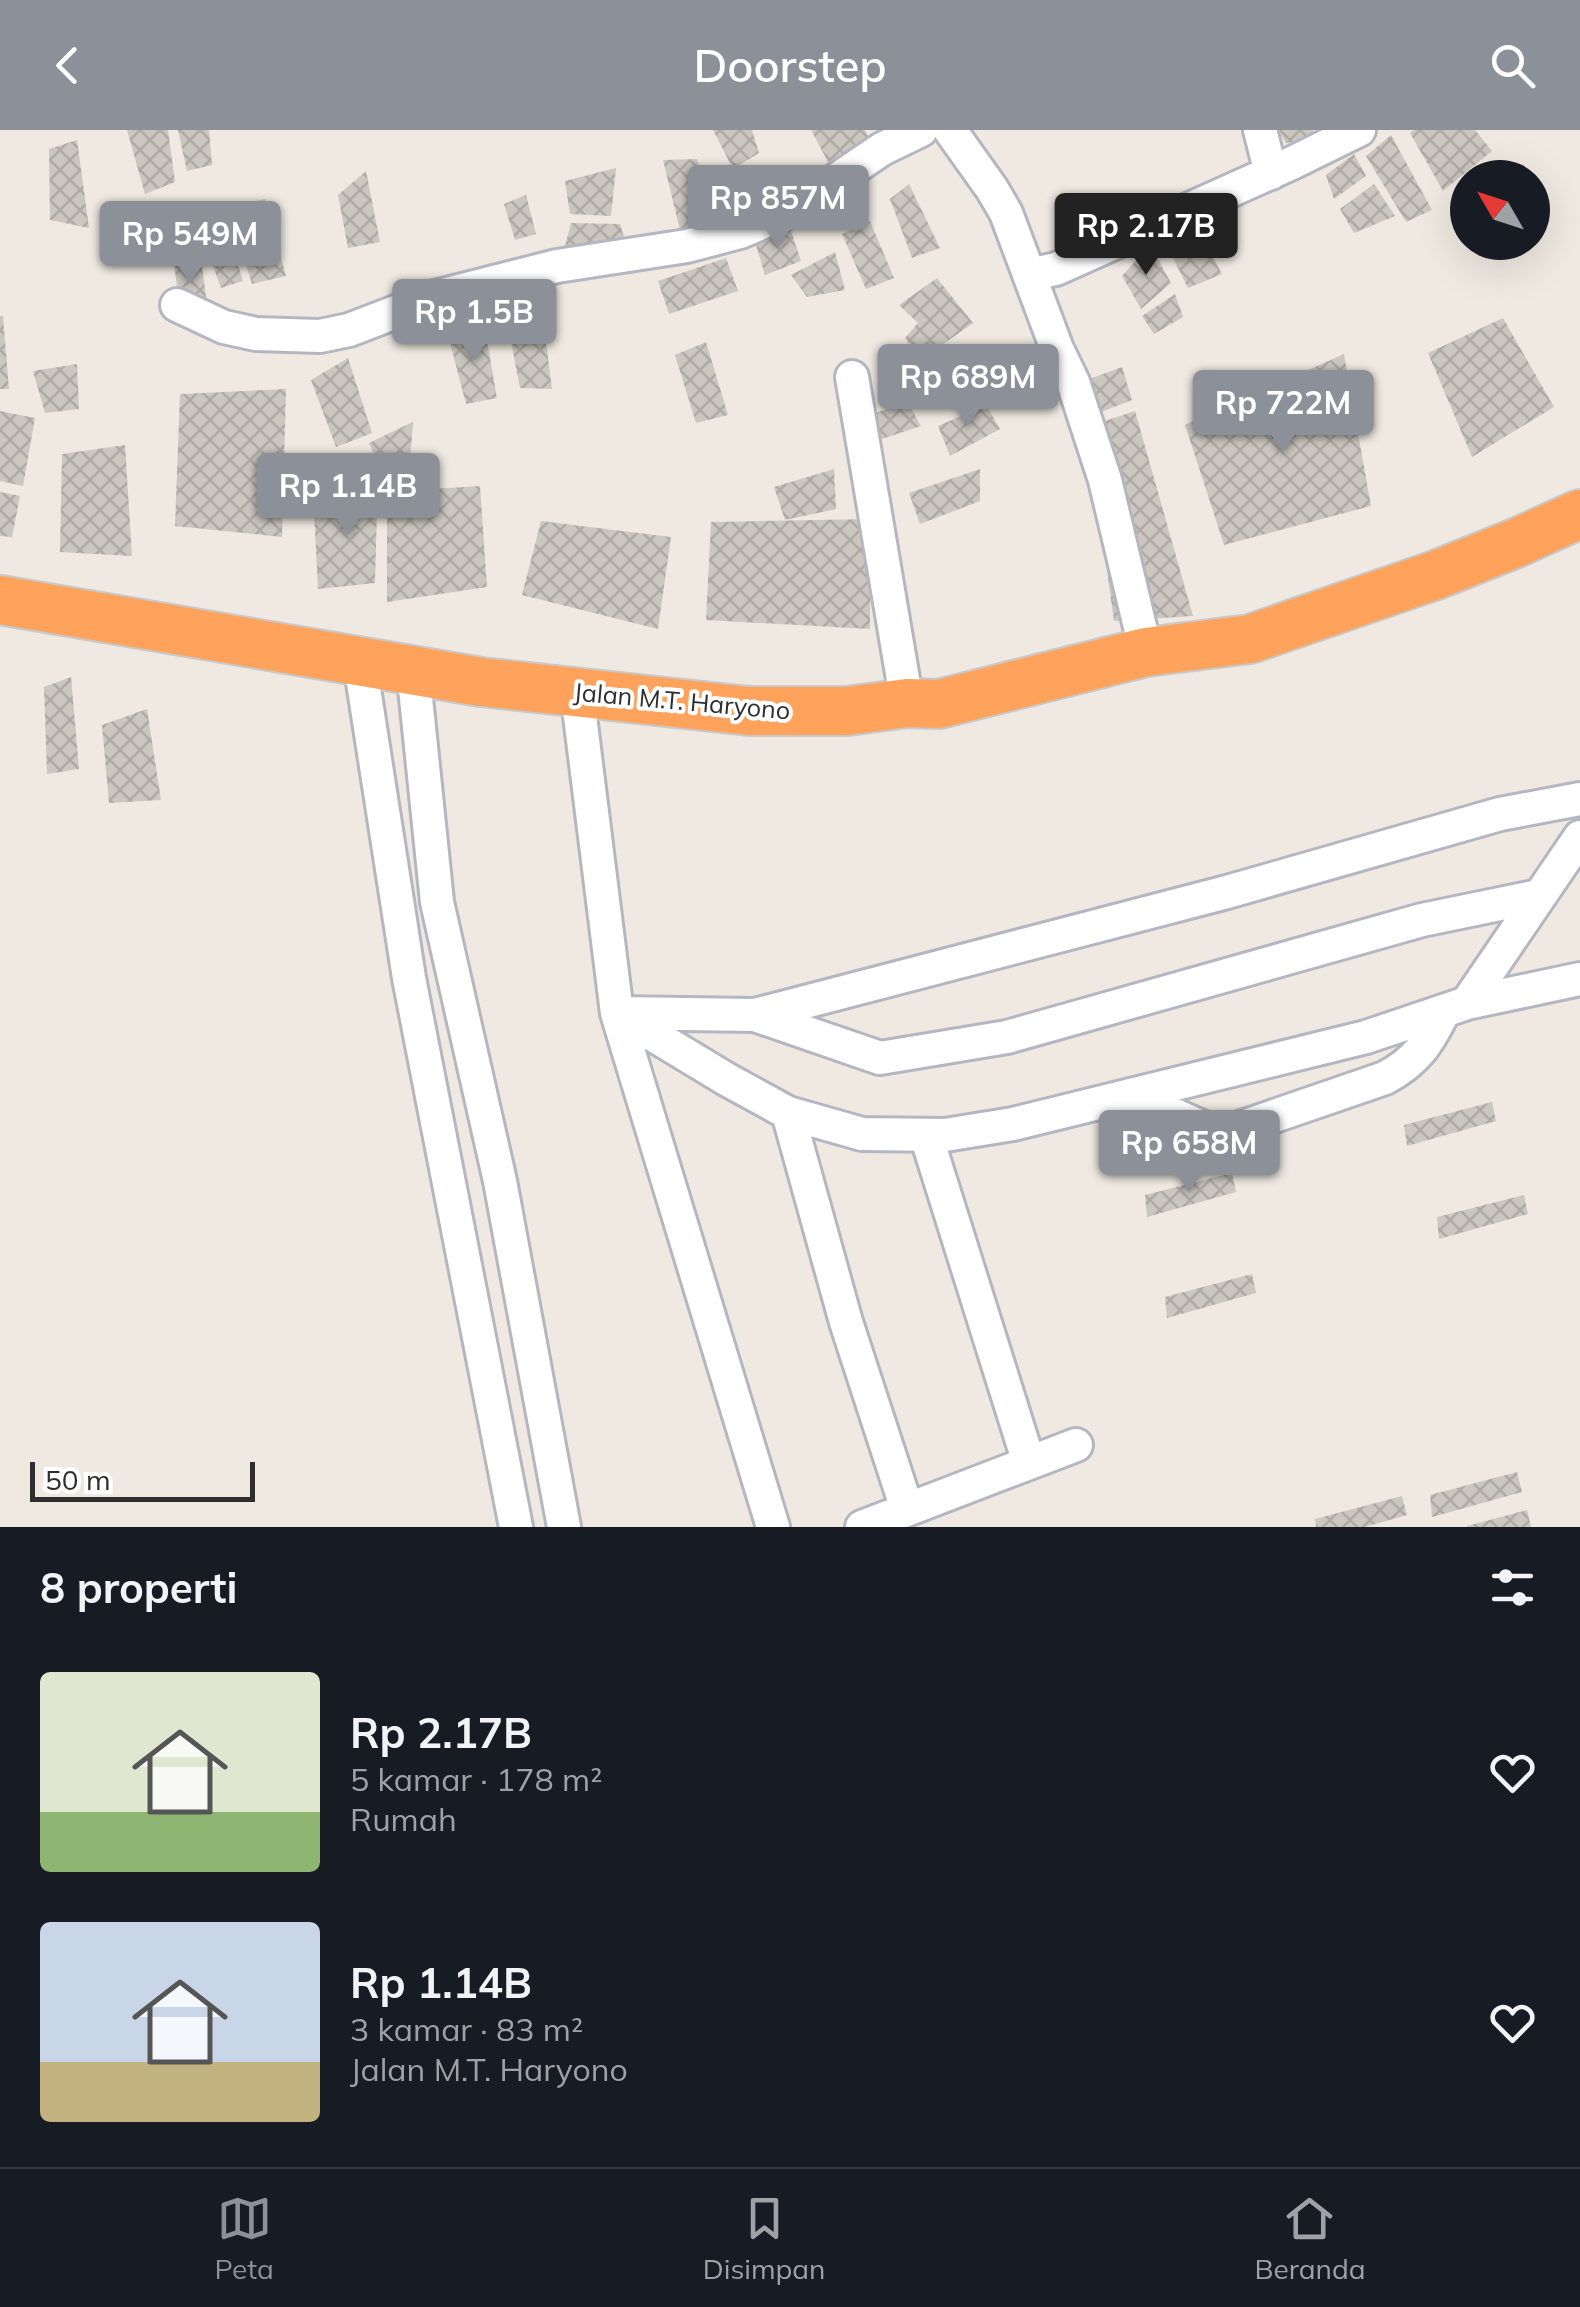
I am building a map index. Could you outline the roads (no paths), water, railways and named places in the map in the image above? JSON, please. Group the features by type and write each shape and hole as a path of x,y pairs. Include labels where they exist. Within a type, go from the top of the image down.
{"highway":[{"name":"Jalan M.T. Haryono","path":"0,600 481,682 749,712 847,711 907,703 939,704 1146,652 1250,640 1436,575 1580,514"}],"street":[{"path":"177,305 224,327 256,334 320,336 348,330 435,297 557,266 686,246 740,232 792,210 882,149 921,130"},
{"path":"950,130 1006,213 1056,349 1073,382 1105,480 1146,652"},
{"path":"1260,130 1270,172"},
{"path":"1030,275 1056,268 1359,130"},
{"path":"852,377 907,703"},
{"path":"360,662 409,978 516,1527"},
{"path":"413,669 437,902 500,1181 564,1527"},
{"path":"577,692 617,1013 773,1527"},
{"path":"617,1013 755,1016 1227,892 1500,814 1580,799"},
{"path":"1130,1095 1211,1131 1225,1133 1400,1070 1428,1042 1580,837"},
{"path":"755,1016 880,1058 1007,1037 1422,920 1539,896"},
{"path":"617,1013 788,1112 862,1134 945,1135 1014,1124 1366,1038 1455,1007 1580,979"},
{"path":"788,1112 846,1322 908,1510"},
{"path":"926,1135 1029,1463"},
{"path":"496,1424 542,1414"},
{"path":"862,1527 1076,1445"}]}
